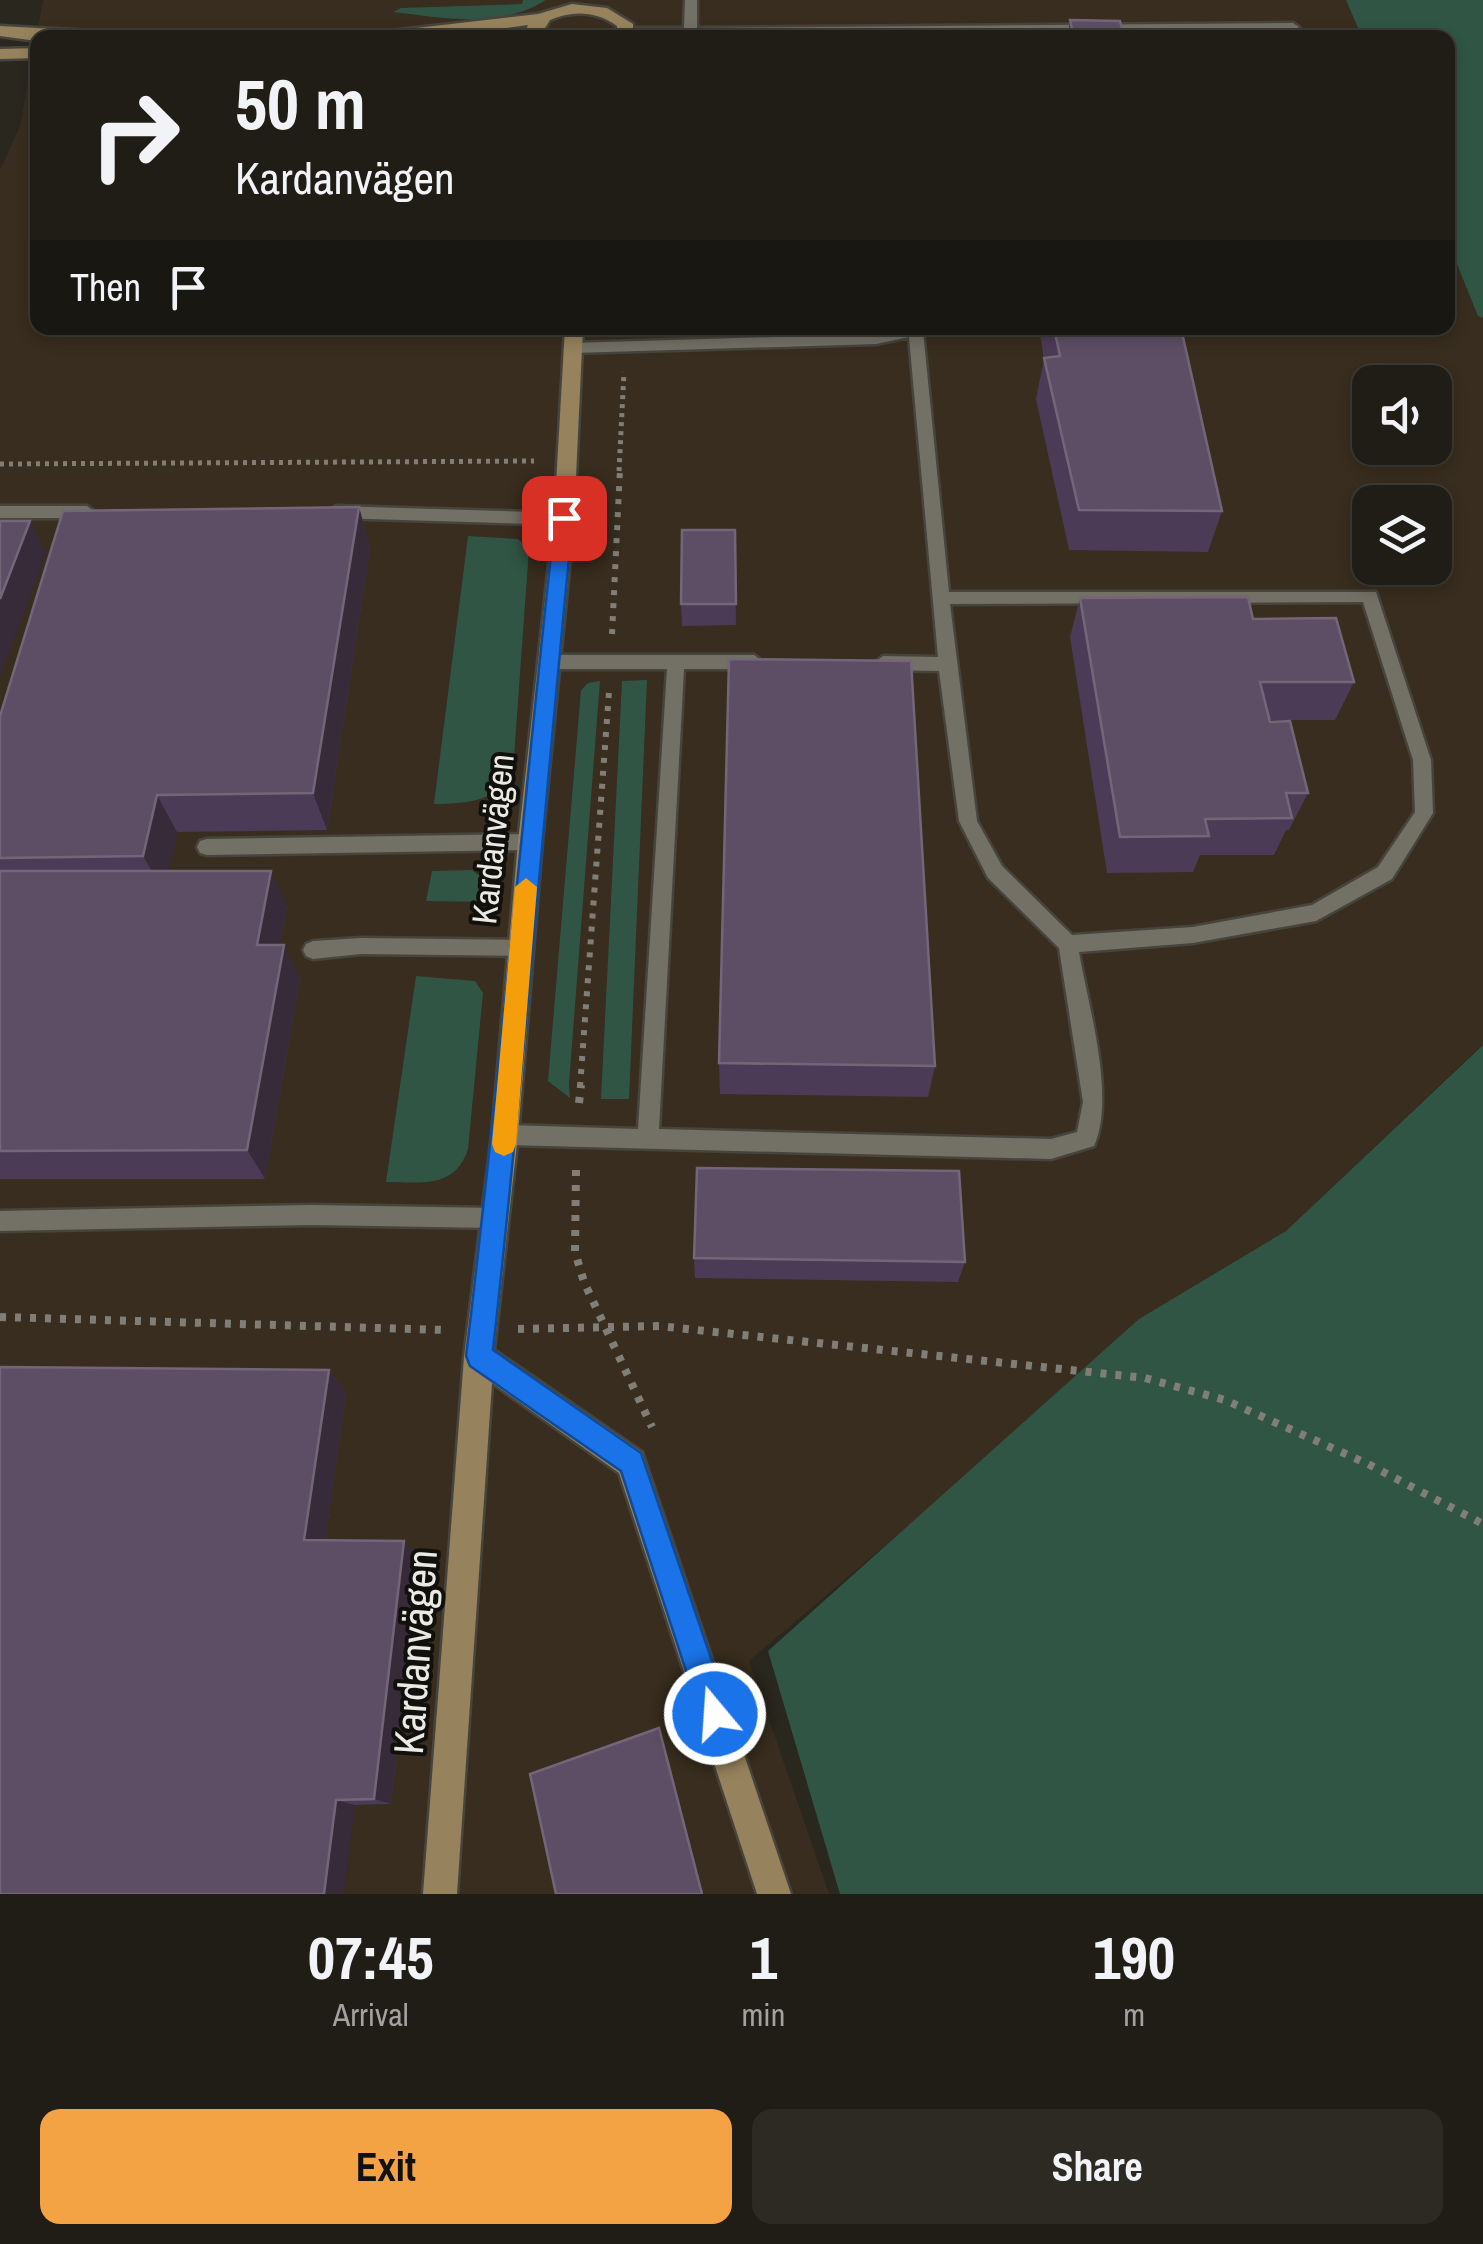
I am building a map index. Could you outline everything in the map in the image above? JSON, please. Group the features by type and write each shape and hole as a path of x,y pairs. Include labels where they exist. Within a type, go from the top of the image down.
{"street":[{"path":"611,0 624,29"},
{"path":"533,30 542,18 568,4 596,8 624,29"},
{"path":"456,30 542,18"},
{"path":"0,31 30,35"},
{"path":"0,54 30,52"},
{"name":"Kardanvägen","path":"440,1894 481,1344 564,518 573,338"},
{"path":"481,1344 632,1462 774,1894"}],"lane":[{"path":"690,30 691,0"},
{"path":"1148,30 1294,28"},
{"path":"573,338 876,340 895,335"},
{"path":"505,1135 1050,1149 1086,1138 1094,1102 1068,944 995,872 968,822 947,664 919,335"},
{"path":"0,512 96,512"},
{"path":"309,512 564,518"},
{"path":"941,598 1370,596 1422,760 1424,813 1384,873 1316,913 1193,935 1068,944"},
{"path":"550,662 773,662"},
{"path":"648,1139 676,662"},
{"path":"870,663 947,664"},
{"path":"207,847 530,842"},
{"path":"313,950 361,946 520,948"},
{"path":"0,1221 312,1215 495,1218"}],"path":[{"path":"0,464 621,460"},
{"path":"0,1317 481,1344 604,1324 660,1326 1144,1378 1242,1408 1368,1464 1483,1524"}],"shaded area":[{"path":"43,0 1349,0 1362,30 38,30"},
{"path":"30,71 30,335 1455,335 1455,251 1483,318 1483,1044 1286,1231 1114,1351 749,1661 829,1894 0,1894 0,170 20,126"}],"green space":[{"path":"523,0 546,0 510,15 491,18 393,12 401,8 522,4"},
{"path":"1346,0 1483,0 1483,318 1478,316 1455,259 1455,30 1359,30"},
{"path":"468,536 518,539 529,549 513,771 489,795 469,802 434,804"},
{"path":"647,680 629,1099 601,1099 622,681"},
{"path":"600,681 570,1098 548,1081 581,690 588,683"},
{"path":"472,870 493,886 493,895 487,902 426,901 432,871"},
{"path":"416,976 475,981 483,993 468,1149 455,1171 446,1177 424,1182 386,1182"},
{"path":"1483,1045 1483,1894 840,1894 768,1651 1139,1319 1286,1231"}],"building":[{"path":"1070,20 1120,21 1122,30 1072,30"},
{"path":"1056,335 1183,335 1222,511 1079,510 1044,358 1060,356"},
{"path":"359,507 313,793 157,795 143,856 0,858 0,716 63,511"},
{"path":"0,521 30,521 0,599"},
{"path":"682,530 735,530 736,604 681,604"},
{"path":"1248,597 1253,619 1336,618 1354,682 1260,682 1270,722 1290,721 1308,793 1286,793 1292,818 1205,819 1209,836 1120,837 1080,598"},
{"path":"729,659 911,661 935,1066 719,1063"},
{"path":"0,871 271,871 257,945 284,945 247,1150 0,1151"},
{"path":"697,1168 959,1171 965,1262 694,1258"},
{"path":"0,1367 329,1370 304,1540 404,1541 374,1799 336,1800 324,1894 0,1894"},
{"path":"659,1728 702,1894 556,1894 530,1774"}],"slow traffic":[{"path":"504,1144 526,887"}],"route":[{"path":"564,518 530,842 505,1135 479,1356 632,1462 715,1714"}]}
